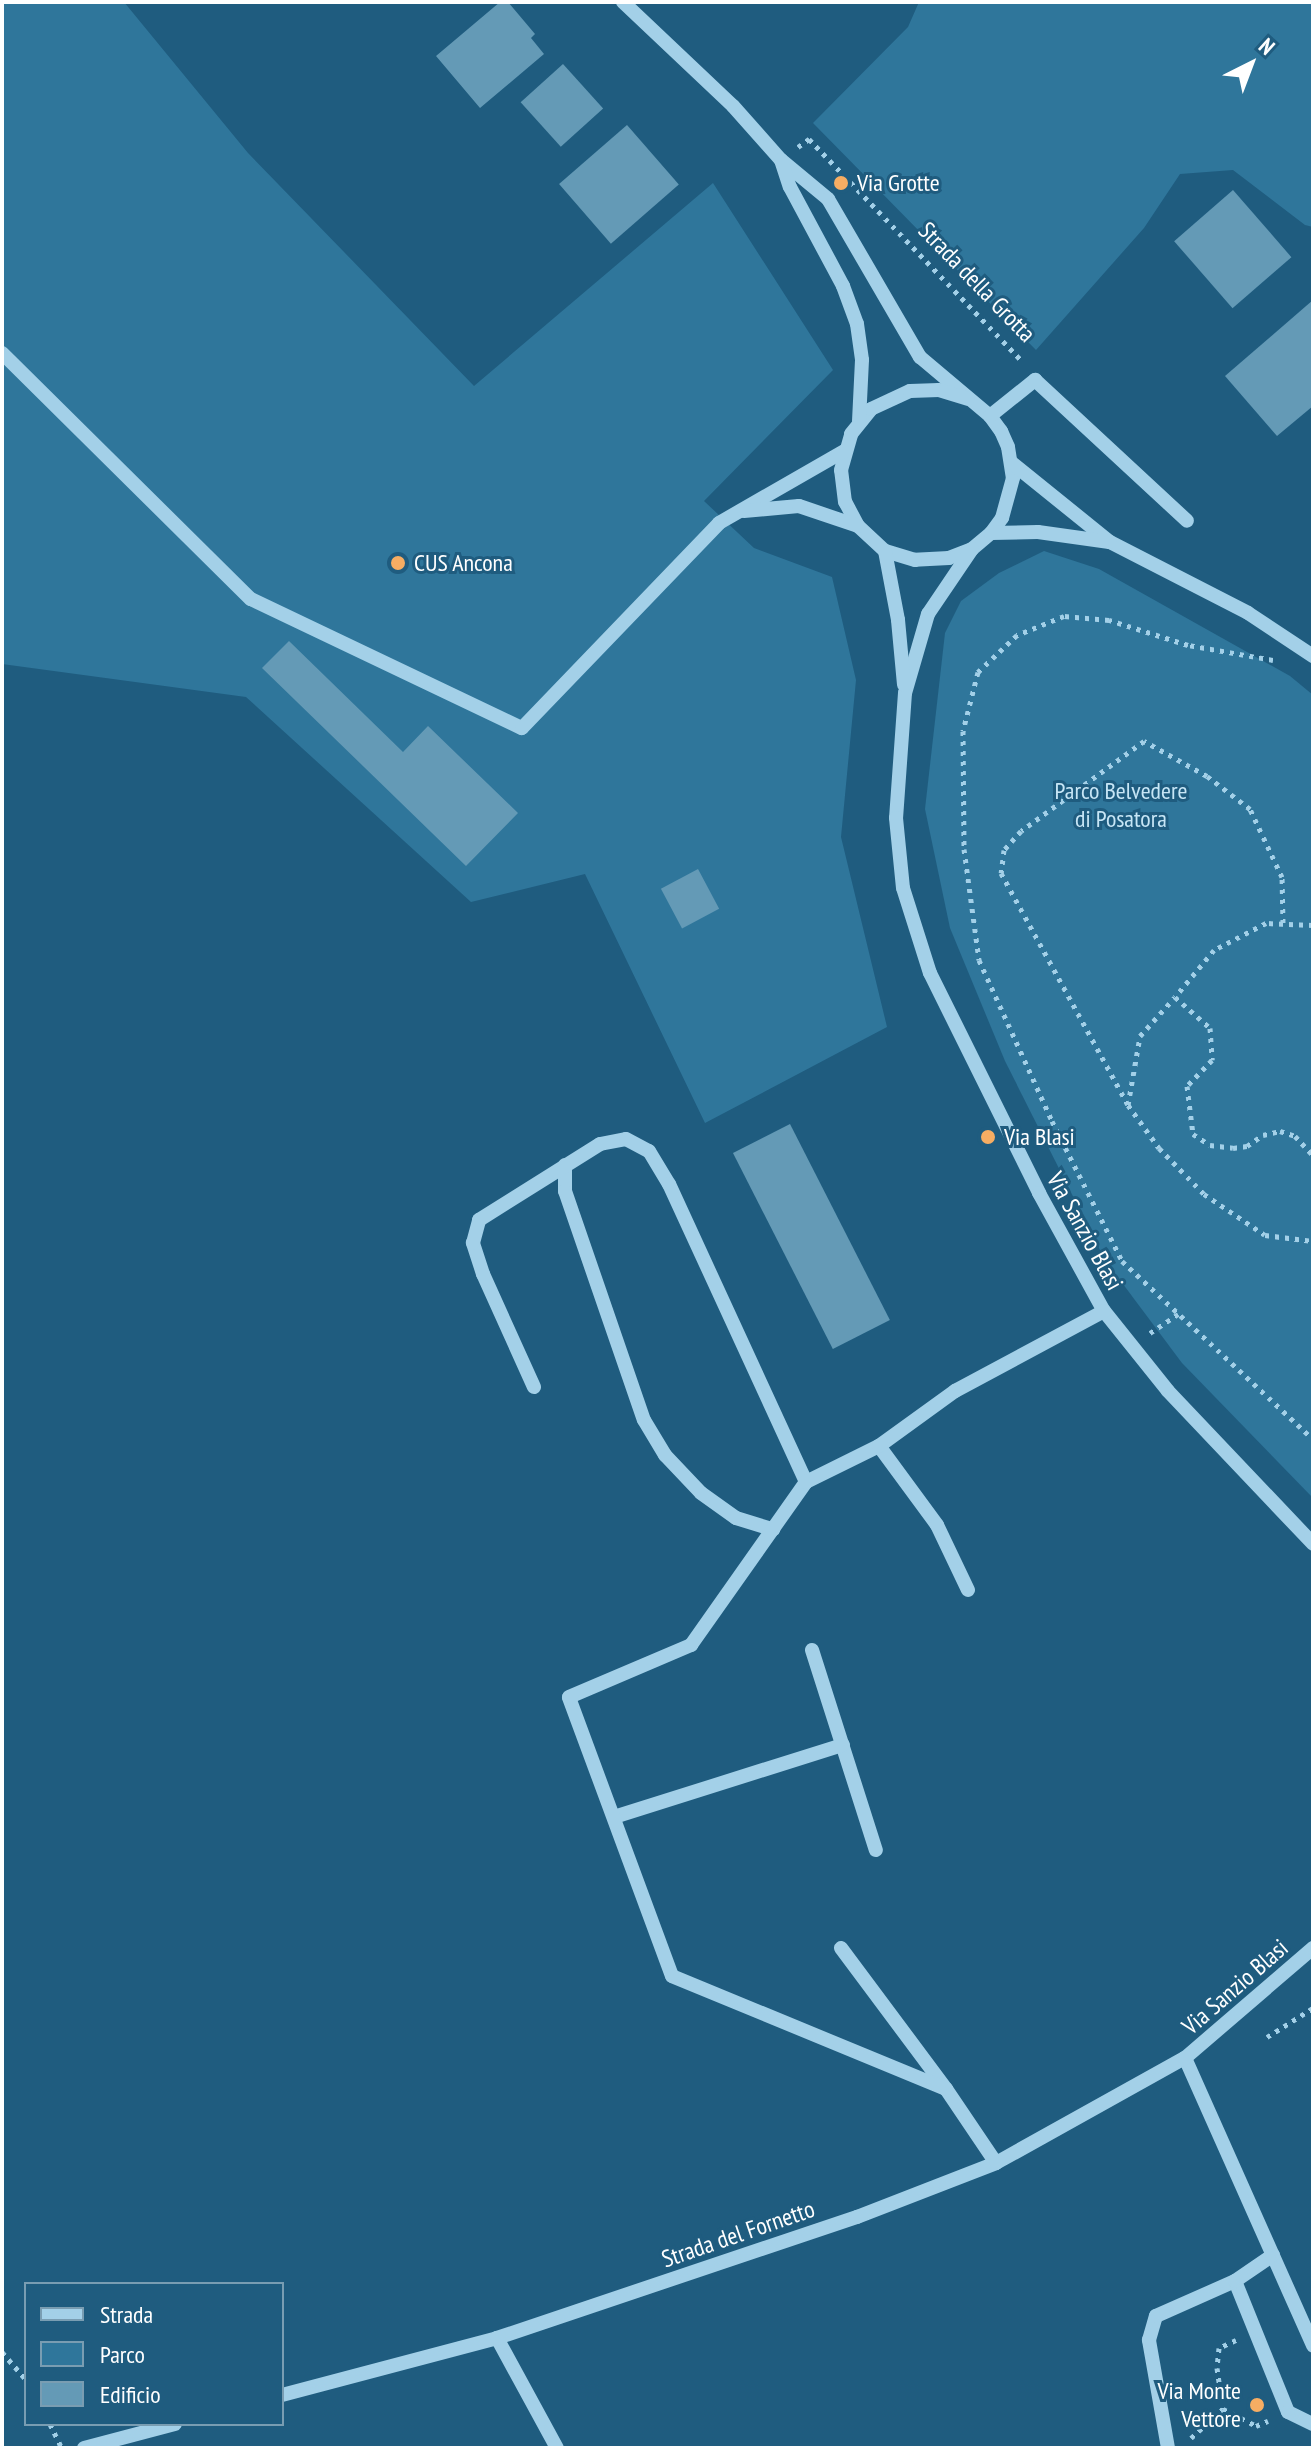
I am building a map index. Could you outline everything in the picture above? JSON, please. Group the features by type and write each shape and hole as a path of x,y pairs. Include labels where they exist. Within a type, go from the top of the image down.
{"street":[{"path":"623,2 733,106 781,160 806,177 828,199 920,357 990,416 1001,431 1012,463 1011,494 991,533 972,549 932,561 912,560 885,551 858,526 799,506 740,511"},
{"path":"781,160 790,187 843,286 857,324 862,360 859,421 844,451 841,486 858,526"},
{"path":"2,353 251,599 522,728 719,523 844,451"},
{"name":"Strada della Grotta","path":"990,416 1035,380 1187,521"},
{"path":"859,421 885,400 910,391 939,390 968,399"},
{"path":"1012,463 1110,542 1248,613 1313,656"},
{"path":"991,533 1038,532 1110,542"},
{"name":"Via Sanzio Blasi","path":"905,693 928,614 972,549"},
{"name":"Via Sanzio Blasi","path":"885,551 898,620 905,693 896,818 903,888 930,973 1039,1193 1104,1311 1168,1391 1313,1544"},
{"path":"534,1387 483,1274 473,1243 479,1220 491,1209 600,1144 626,1139 649,1151 669,1184 806,1482"},
{"path":"565,1165 565,1191 612,1334 651,1432 665,1455 701,1493 736,1518 773,1529"},
{"path":"946,2089 672,1976 569,1697 691,1645 806,1482 879,1446 955,1391 1104,1311"},
{"path":"879,1446 937,1525 968,1590"},
{"path":"812,1650 876,1850"},
{"path":"614,1817 843,1745"},
{"path":"841,1948 946,2089 996,2163"},
{"name":"Via Sanzio Blasi","path":"1185,2058 1313,1948"},
{"path":"1185,2058 1313,2346"},
{"name":"Strada del Fornetto","path":"284,2394 497,2338 857,2217 996,2163 1185,2058"},
{"path":"1168,2448 1149,2340 1156,2316 1235,2281 1273,2255"},
{"path":"1235,2281 1288,2412 1313,2424"},
{"path":"497,2338 557,2448"},
{"path":"84,2448 167,2426"}],"path":[{"name":"Strada della Grotta","path":"781,160 809,139 1020,358 1035,380"},
{"path":"1282,661 1188,645 1109,620 1064,616 1017,635 978,672 963,731 964,849 979,960 1052,1121 1122,1261 1313,1439"},
{"path":"1283,923 1282,877 1250,809 1207,776 1144,741 1021,831 1004,850 1001,873 1128,1105 1159,1148 1204,1194 1265,1235 1313,1241"},
{"path":"1128,1105 1140,1036 1214,950 1266,923 1313,925"},
{"path":"1175,997 1210,1028 1212,1060 1187,1086 1193,1134 1210,1145 1233,1148 1247,1146 1263,1135 1280,1131 1295,1136 1313,1155"},
{"path":"1146,1336 1178,1314"},
{"path":"1267,2037 1313,2008"},
{"path":"1223,2409 1217,2368 1219,2348 1243,2337"},
{"path":"2,2352 24,2378"},
{"path":"1223,2409 1256,2426 1276,2417"},
{"path":"1184,2448 1194,2434 1223,2409"},
{"path":"51,2426 61,2448"}],"green space":[{"name":"CUS Ancona","path":"2,2 124,2 248,153 474,386 713,183 833,370 704,501 754,548 832,577 856,680 841,837 887,1027 705,1123 585,874 471,902 246,697 2,664"},
{"path":"919,2 1313,2 1313,227 1305,225 1233,170 1180,174 1144,228 1036,350 813,123 908,27"},
{"name":"Parco Belvedere di Posatora","path":"1044,551 1099,569 1290,676 1313,695 1313,1498 1182,1363 1105,1260 1005,1061 950,928 925,809 945,633 961,601 999,573"}],"building":[{"path":"500,2 508,2 535,34 531,38 544,54 480,108 436,56"},
{"path":"563,64 603,109 561,147 521,102"},
{"path":"627,125 679,185 611,244 559,184"},
{"path":"1233,190 1291,257 1233,308 1174,241"},
{"path":"1313,300 1313,406 1277,436 1225,376"},
{"path":"289,641 403,752 428,726 518,813 466,866 262,668"},
{"path":"698,869 719,909 682,928 661,889"},
{"path":"790,1124 890,1320 833,1349 733,1153"}],"place":[{"name":"Via Grotte","path":"841,183"},
{"name":"CUS Ancona","path":"398,563"},
{"name":"Via Blasi","path":"988,1137"},
{"name":"Via Monte Vettore","path":"1257,2405"}]}
